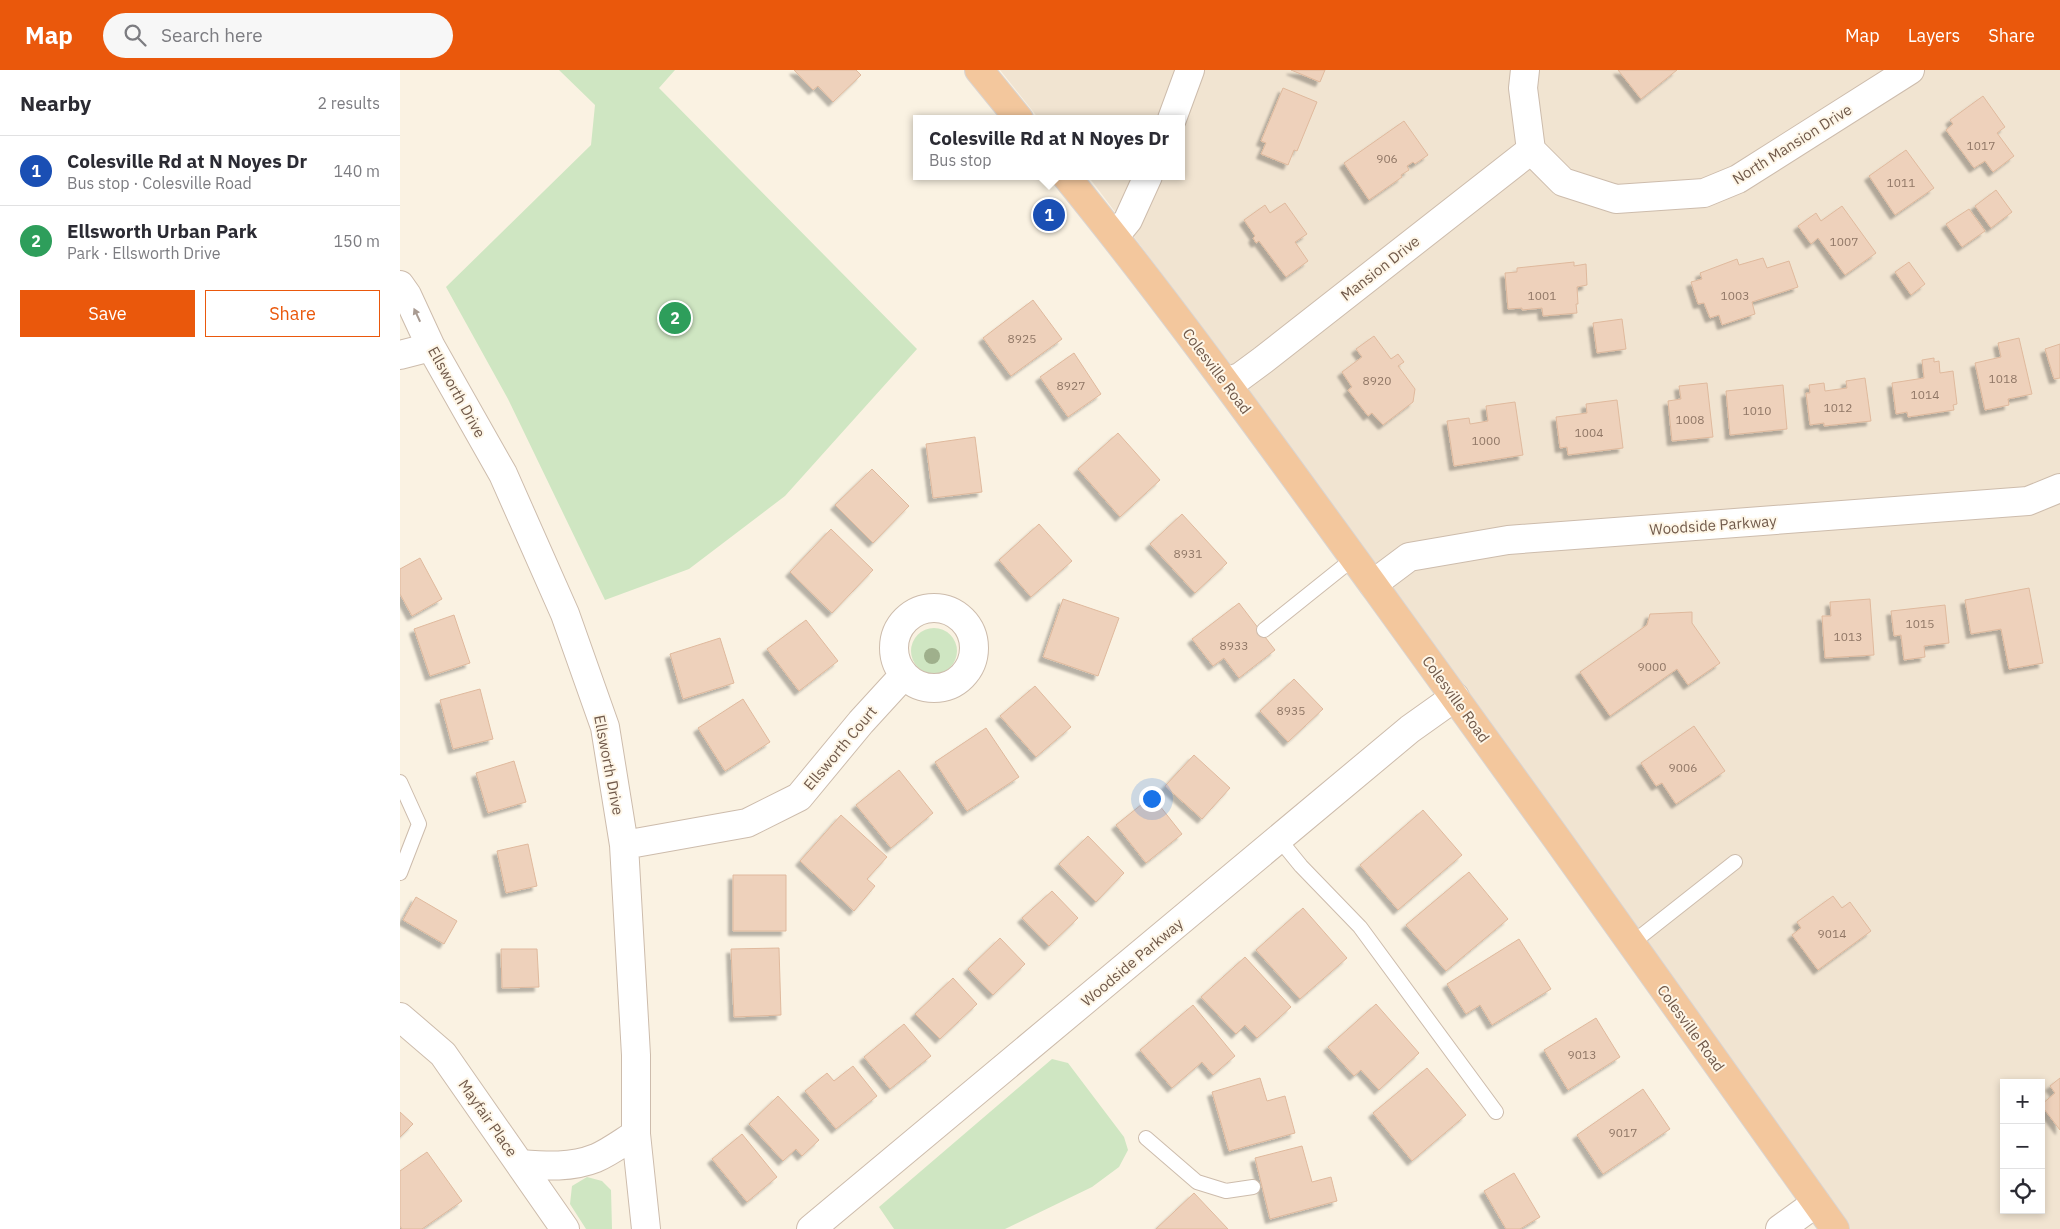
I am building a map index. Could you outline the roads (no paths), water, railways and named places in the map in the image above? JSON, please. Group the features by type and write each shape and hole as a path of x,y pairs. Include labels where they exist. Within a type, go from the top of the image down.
{"highway":[{"path":"979,70 1015,115"},
{"name":"Colesville Road","path":"1069,180 1115,236 1226,382 1835,1229"}],"street":[{"path":"1173,115 1190,70"},
{"path":"1525,70 1523,88 1531,150"},
{"name":"North Mansion Drive","path":"1531,150 1563,182 1616,199 1704,193 1738,179 1910,70"},
{"name":"Mansion Drive","path":"1226,382 1240,377 1263,360 1531,150"},
{"path":"1115,236 1128,220 1146,180"},
{"name":"Ellsworth Drive","path":"400,284 431,346 502,474 565,614 605,727 624,845 636,1055 636,1134 646,1229"},
{"path":"400,355 431,346"},
{"name":"Woodside Parkway","path":"1372,584 1409,557 1508,540 2028,501 2060,488"},
{"name":"Ellsworth Court","path":"624,845 748,823 799,797 861,722 904,675"},
{"name":"Woodside Parkway","path":"811,1229 1410,729 1454,697"},
{"name":"Mayfair Place","path":"400,1017 443,1054 565,1229"},
{"path":"520,1164 569,1165 596,1158 636,1134"},
{"path":"1780,1229 1816,1203"}],"lane":[{"path":"1264,630 1354,558"},
{"path":"400,782 419,824 400,873"},
{"path":"1279,839 1301,866 1360,927 1496,1112"},
{"path":"1631,944 1735,862"},
{"path":"1146,1138 1197,1182 1226,1191 1253,1187"}],"place":[{"name":"Colesville Rd at N Noyes Dr","path":"1049,215"},
{"name":"Ellsworth Urban Park","path":"675,318"}]}
